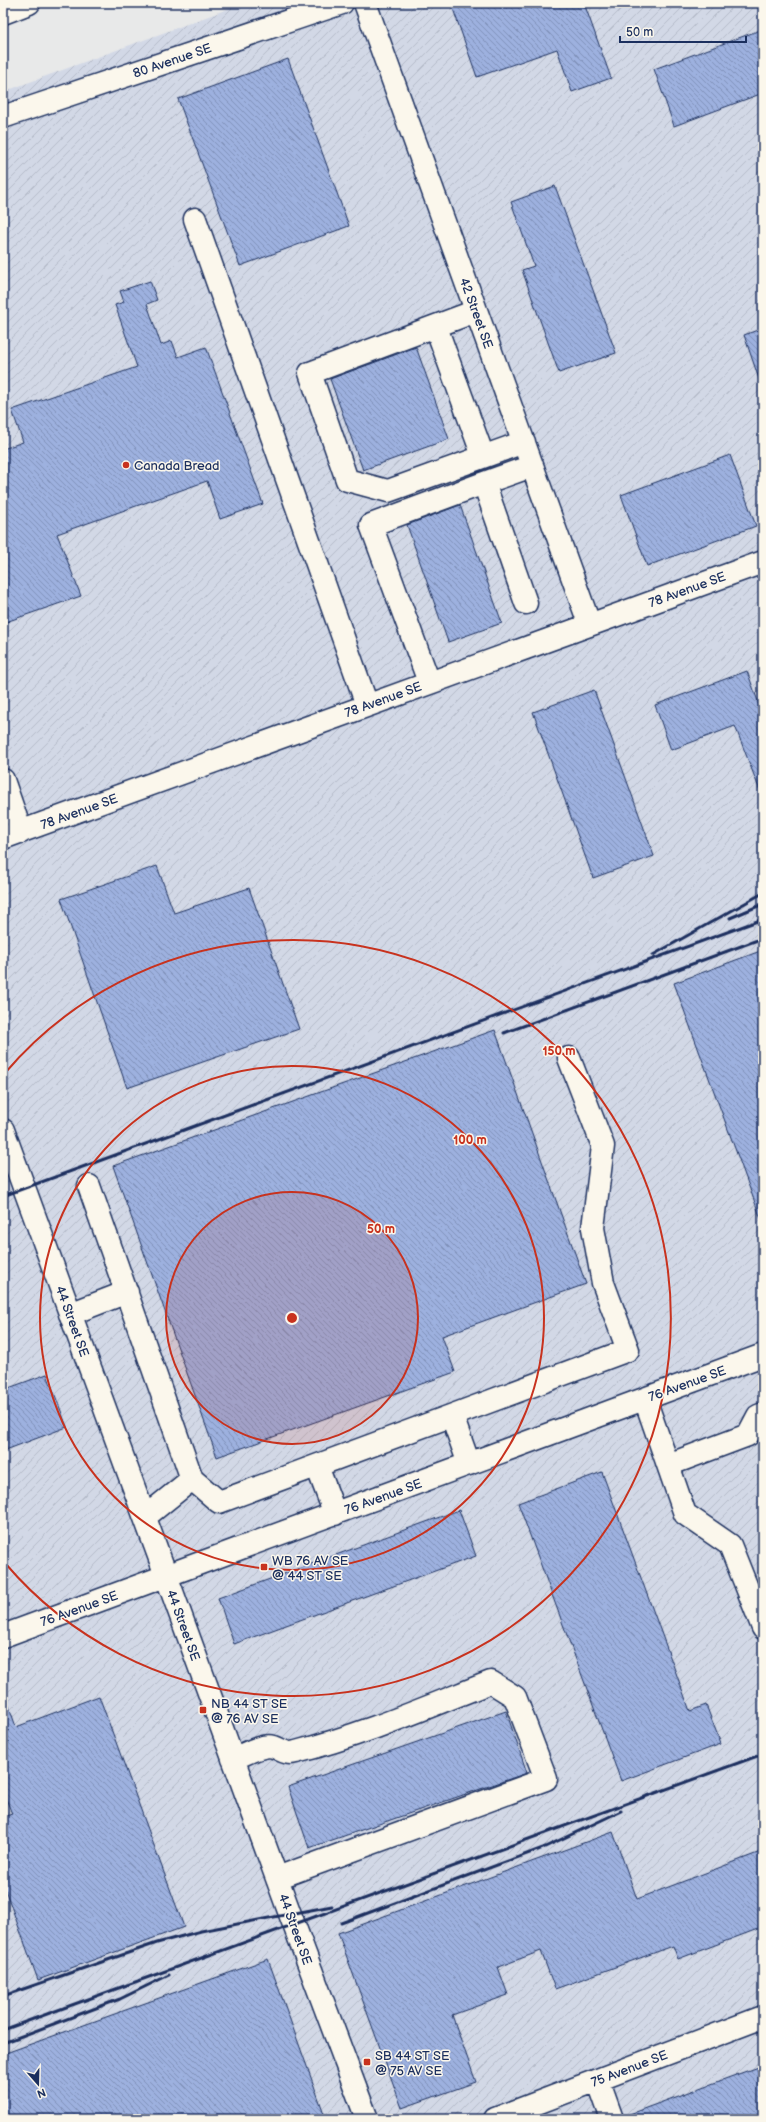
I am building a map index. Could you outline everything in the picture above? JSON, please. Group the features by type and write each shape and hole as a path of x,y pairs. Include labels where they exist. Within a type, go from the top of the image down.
{"street":[{"path":"3,12 29,3"},
{"name":"80 Avenue SE","path":"3,118 342,3"},
{"name":"42 Street SE","path":"365,3 589,624"},
{"path":"195,218 367,705"},
{"path":"476,311 436,327 310,372 347,480 388,491 524,442"},
{"path":"436,327 482,456"},
{"path":"429,682 371,525 532,466"},
{"path":"484,483 526,603"},
{"name":"78 Avenue SE","path":"12,835 429,682 763,562"},
{"path":"3,780 12,835"},
{"path":"90,1186 192,1479 219,1502 628,1350 603,1283 593,1228 603,1146 568,1058"},
{"name":"44 Street SE","path":"3,1130 233,1759 367,2119"},
{"path":"70,1314 127,1292"},
{"name":"76 Avenue SE","path":"3,1636 645,1398 763,1356"},
{"path":"645,1398 685,1514 730,1545 763,1628"},
{"path":"668,1465 748,1435 758,1416 763,1414"},
{"path":"452,1416 469,1464"},
{"path":"317,1466 335,1514"},
{"path":"145,1517 192,1479"},
{"path":"233,1759 265,1746 273,1747 283,1752 294,1753 345,1738 491,1682 515,1697 546,1779 277,1878"},
{"name":"75 Avenue SE","path":"494,2119 763,2017"},
{"path":"598,2080 612,2119"}],"shaded area":[{"path":"244,3 763,3 763,2119 3,2119 3,92"}],"building":[{"path":"451,3 584,3 611,78 572,92 557,49 477,77"},
{"path":"763,29 763,93 674,126 654,69"},
{"path":"288,59 349,226 240,266 178,99"},
{"path":"555,186 616,353 559,373 522,270 534,266 511,202"},
{"name":"Canada Bread","path":"150,281 157,300 147,304 161,345 172,341 178,357 206,347 263,504 220,519 207,481 57,534 81,596 3,623 3,449 23,442 12,410 137,367 115,305 124,302 120,291"},
{"path":"763,328 763,384 761,385 744,335"},
{"path":"416,347 449,439 363,470 330,379"},
{"path":"730,455 756,526 647,566 621,495"},
{"path":"460,505 502,623 448,642 407,525"},
{"path":"747,671 763,715 762,796 735,726 671,750 655,705"},
{"path":"594,690 654,856 593,878 533,712"},
{"path":"157,866 174,913 249,888 299,1029 127,1088 61,899"},
{"path":"763,950 763,1219 761,1219 674,983"},
{"path":"495,1030 586,1284 442,1336 455,1372 217,1457 113,1166"},
{"path":"47,1374 67,1427 3,1451 3,1390"},
{"path":"602,1472 690,1711 706,1705 721,1744 621,1781 518,1503"},
{"path":"459,1510 476,1556 234,1644 218,1598"},
{"path":"3,1695 5,1695 16,1727 99,1696 184,1927 38,1980 3,1884 3,1817 12,1814 3,1791"},
{"path":"506,1711 527,1773 309,1848 288,1787"},
{"path":"613,1832 637,1899 763,1851 763,1927 678,1959 673,1946 555,1989 541,1951 498,1967 508,1995 452,2015 476,2082 402,2108 338,1933"},
{"path":"268,1959 326,2119 3,2119 3,2054"},
{"path":"763,2065 763,2119 624,2119 624,2116"}],"railway":[{"path":"653,955 763,893"},
{"path":"730,918 763,904"},
{"path":"3,1196 763,919"},
{"path":"504,1033 763,938"},
{"path":"3,2030 763,1754"},
{"path":"341,1923 543,1848 621,1811"},
{"path":"3,1996 157,1943 201,1931 332,1906"},
{"path":"3,2043 120,1999 169,1975"}],"place":[{"name":"Canada Bread","path":"126,465"},
{"name":"WB 76 AV SE @ 44 ST SE","path":"264,1567"},
{"name":"NB 44 ST SE @ 76 AV SE","path":"203,1710"},
{"name":"SB 44 ST SE @ 75 AV SE","path":"367,2062"}]}
